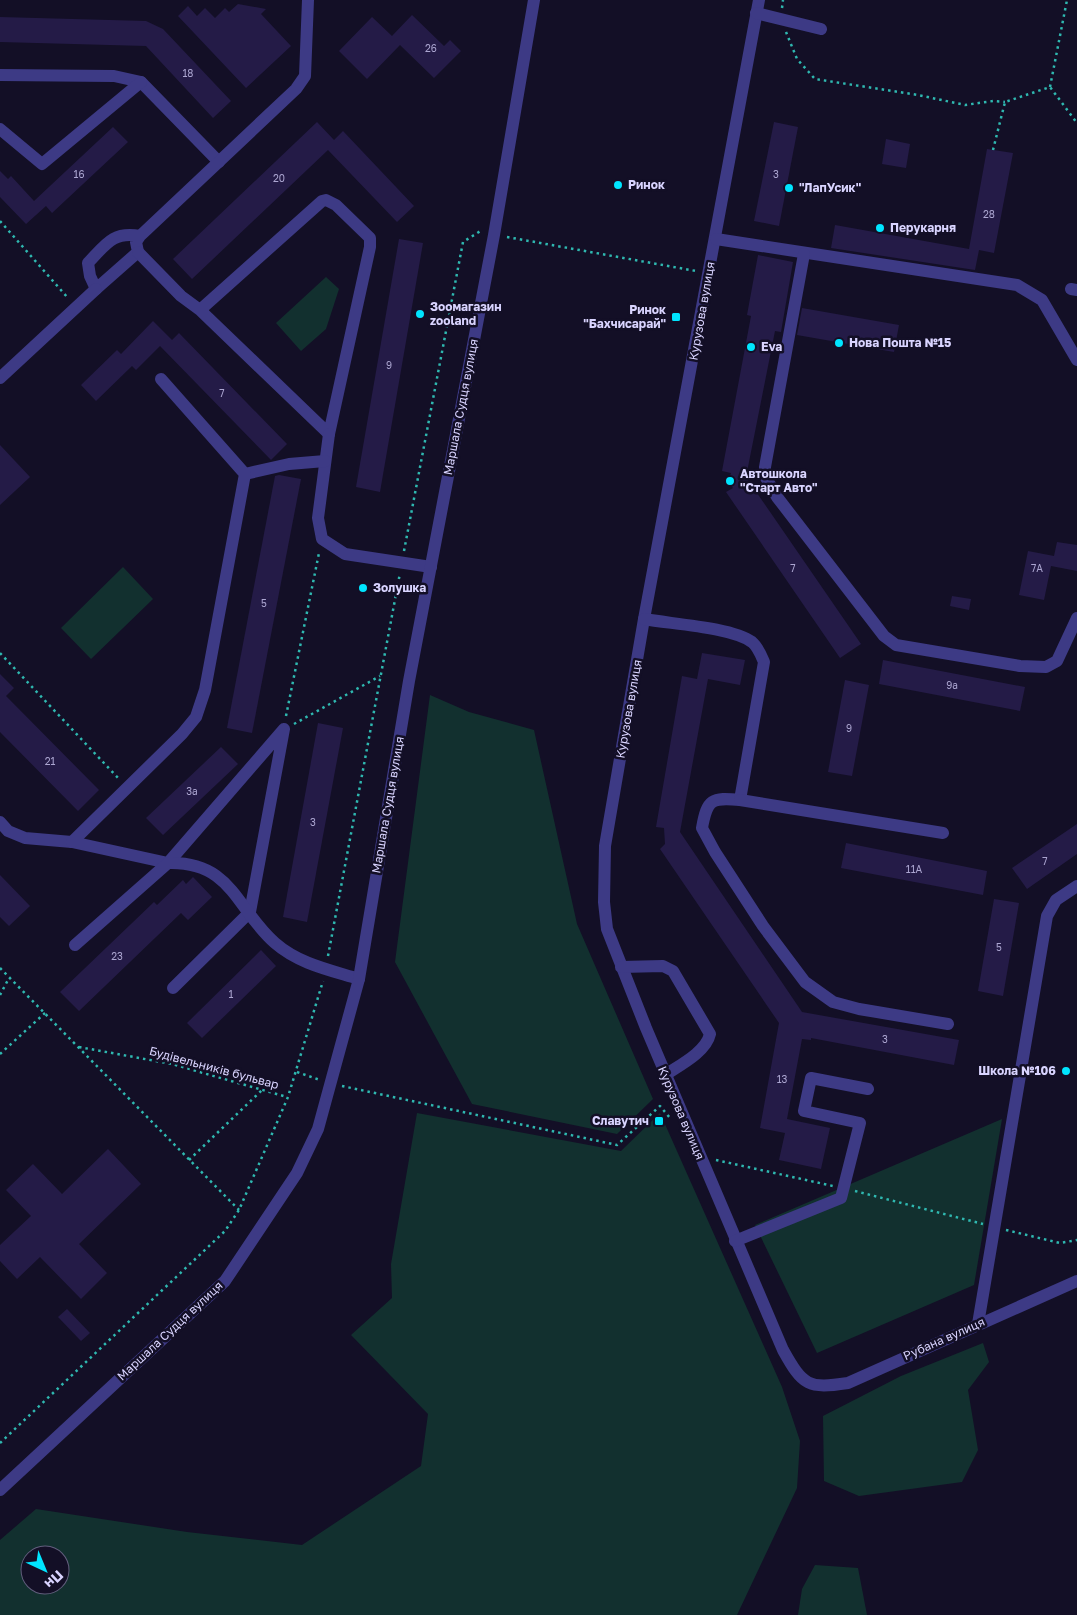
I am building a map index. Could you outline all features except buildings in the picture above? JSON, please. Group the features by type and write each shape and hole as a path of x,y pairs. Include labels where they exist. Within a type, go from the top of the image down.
{"street":[{"path":"308,0 305,76 296,89 140,236 135,247 181,296 200,310 329,434"},
{"name":"Маршала Судця вулиця","path":"0,1490 225,1281 297,1173 318,1129 359,979 402,718 494,235 534,0"},
{"path":"757,6 780,18 821,29"},
{"name":"Курузова вулиця","path":"757,6 716,239 644,619 605,846 604,902 607,929 665,1076 783,1350 795,1371 808,1384"},
{"path":"0,75 114,76 141,82 220,162"},
{"path":"0,129 42,164 141,82"},
{"path":"200,310 322,201 326,200 336,205 365,232 370,238 370,247 329,434 325,461 318,518 322,539 345,554 431,567"},
{"path":"96,290 90,276 88,264 106,244 119,235 125,233 140,236"},
{"path":"716,239 804,254 844,257 1017,285 1042,300 1077,360"},
{"path":"0,378 138,252"},
{"path":"804,254 765,467 765,476 777,497 884,636 896,645 1020,666 1046,668 1057,661 1077,618"},
{"path":"160,379 245,474"},
{"path":"245,474 289,464 325,461"},
{"path":"72,842 182,734 196,717 202,704 245,474"},
{"path":"644,619 737,634 753,643 761,652 764,662 740,800"},
{"path":"75,945 168,863 284,729"},
{"path":"173,988 250,912 284,729"},
{"path":"943,833 740,800 717,798 709,803 703,824 704,833 763,926 805,982 833,1002 859,1009 948,1024"},
{"path":"0,822 8,832 25,838 72,842 168,863 194,864 208,868 250,912 263,931 276,944 303,962 359,979"},
{"path":"978,1324 1047,916 1056,900 1077,886"},
{"path":"621,967 663,966 673,970 710,1034 708,1042 700,1050 665,1076"},
{"path":"735,1241 841,1198 860,1122 804,1111 810,1078 868,1089"},
{"name":"Рубана вулиця","path":"808,1384 824,1387 848,1383 1077,1281"}],"path":[{"path":"1067,0 1050,87 1077,123"},
{"path":"780,18 797,59 815,79 918,95 965,105 993,101 1005,102 1050,87"},
{"path":"994,150 1005,102"},
{"path":"0,221 77,308"},
{"path":"284,729 322,539"},
{"path":"0,653 128,788"},
{"path":"284,729 380,676"},
{"path":"0,968 239,1210 225,1231 0,1442"},
{"path":"0,995 9,978"},
{"path":"0,1054 45,1013"},
{"name":"Будівельників бульвар","path":"78,1046 172,1064 288,1097"},
{"path":"190,1160 262,1090"}],"green space":[{"path":"326,277 339,289 326,329 301,351 276,323"},
{"path":"123,567 153,599 91,659 61,628"},
{"path":"430,695 469,712 534,730 577,924 653,1099 617,1134 472,1104 395,962"},
{"path":"417,1113 621,1151 660,1113 782,1387 800,1441 797,1488 737,1615 0,1615 0,1540 36,1509 187,1532 302,1545 421,1466 428,1414 351,1335 392,1298 391,1264"},
{"path":"1002,1119 974,1285 817,1353 755,1225"},
{"path":"983,1343 989,1362 968,1390 978,1450 962,1482 859,1496 824,1481 823,1416 901,1376"},
{"path":"815,1565 858,1568 867,1615 798,1615 802,1589"}],"place":[{"name":"Ринок","path":"618,185"},
{"name":"\"ЛапУсик\"","path":"789,188"},
{"name":"Перукарня","path":"880,228"},
{"name":"Зоомагазин zooland","path":"420,314"},
{"name":"Ринок \"Бахчисарай\"","path":"676,317"},
{"name":"Нова Пошта №15","path":"839,343"},
{"name":"Eva","path":"751,347"},
{"name":"Автошкола \"Старт Авто\"","path":"730,481"},
{"name":"Золушка","path":"363,588"},
{"name":"Школа №106","path":"1066,1071"},
{"name":"Славутич","path":"659,1121"}]}
